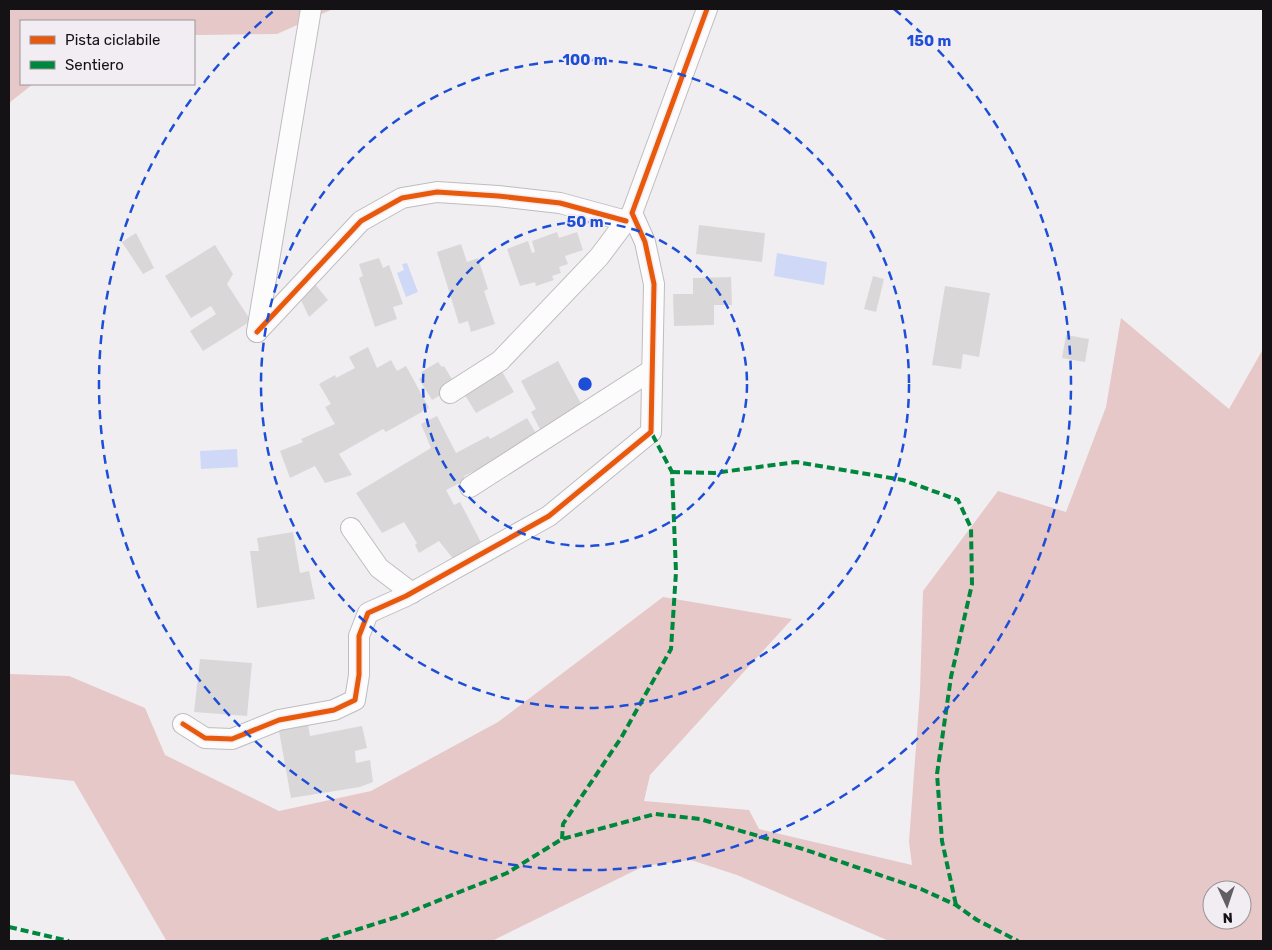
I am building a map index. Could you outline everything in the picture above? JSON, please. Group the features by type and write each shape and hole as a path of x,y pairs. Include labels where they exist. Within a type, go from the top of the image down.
{"street":[{"path":"183,724 205,738 232,739 279,720 334,710 355,700 360,675 359,636 368,613 412,593 548,516 652,432 654,284 645,242 629,217 560,203 498,196 437,192 402,198 361,221 257,332 311,9"},
{"path":"450,393 500,361 599,256 629,217 708,9"},
{"path":"470,487 652,370"},
{"path":"351,528 379,568 412,593"}],"shaded area":[{"path":"9,9 333,9 277,34 195,35 195,20 20,20 20,85 32,85 9,103"},
{"path":"1121,318 1229,409 1263,349 1263,941 889,941 737,875 691,860 644,866 492,941 170,941 166,940 74,781 9,774 9,674 69,676 145,708 165,755 279,811 371,791 498,722 663,597 792,619 650,775 644,801 749,810 759,829 912,865 909,842 920,692 923,591 998,491 1066,512 1106,407"}],"water":[{"path":"777,253 827,262 824,285 774,276"},
{"path":"407,263 418,292 406,297 397,273 404,270 402,264"},
{"path":"237,449 238,467 201,469 200,451"}],"building":[{"path":"699,225 765,233 762,262 696,254"},
{"path":"557,232 559,238 577,232 583,250 565,256 568,264 559,267 561,273 552,276 554,280 536,286 535,282 520,286 507,249 528,241 532,253 535,252 532,241"},
{"path":"136,233 154,268 143,274 122,242"},
{"path":"461,244 467,262 478,258 488,289 484,291 495,324 471,332 468,321 459,324 437,252"},
{"path":"215,245 233,274 227,284 251,321 203,351 190,331 216,314 211,306 191,318 165,276"},
{"path":"379,258 383,268 389,265 403,304 393,307 397,319 375,327 359,278 363,276 359,264"},
{"path":"873,276 884,279 876,312 864,309"},
{"path":"731,277 732,305 714,305 714,325 674,326 673,294 693,294 693,278"},
{"path":"314,283 328,300 309,317 299,296"},
{"path":"945,286 990,293 979,357 963,354 961,369 932,365"},
{"path":"1066,335 1089,339 1085,362 1062,358"},
{"path":"368,347 377,368 391,360 397,371 406,366 429,408 386,432 383,429 339,454 352,475 325,483 315,466 290,478 280,451 303,442 301,439 335,424 325,407 331,404 319,384 335,375 336,378 355,368 349,357"},
{"path":"558,361 585,411 542,433 531,412 536,409 521,381"},
{"path":"438,362 442,367 444,366 456,386 432,400 419,379 424,376 421,372"},
{"path":"501,370 514,392 476,413 463,392"},
{"path":"437,416 456,453 488,436 490,439 527,418 540,440 464,476 466,480 446,490 454,505 460,502 485,550 458,565 439,541 419,553 415,545 417,543 404,522 382,533 356,493 431,448 421,424"},
{"path":"293,532 300,573 309,571 315,599 257,608 250,551 259,551 257,538"},
{"path":"200,659 252,663 247,716 194,712"},
{"path":"308,725 310,736 362,726 367,748 355,751 356,763 370,760 373,782 360,787 291,798 279,731"}],"marked path":[{"path":"562,839 563,824 621,738 671,649 676,572 672,472 651,432"},
{"path":"672,472 714,473 796,462 903,480 958,500 971,528 972,584 951,677 937,774 942,841 956,905"},
{"path":"321,941 400,916 507,873 562,839 655,814 700,819 803,849 921,889 956,905 977,920 1018,941"},
{"path":"9,927 69,941"}],"cycle path":[{"path":"183,724 205,738 232,739 279,720 334,710 355,700 359,675 359,636 368,613 406,596 549,516 651,432 654,284 645,242 632,213 707,9"},
{"path":"257,332 361,221 402,198 437,192 498,196 560,203 626,221"}]}
